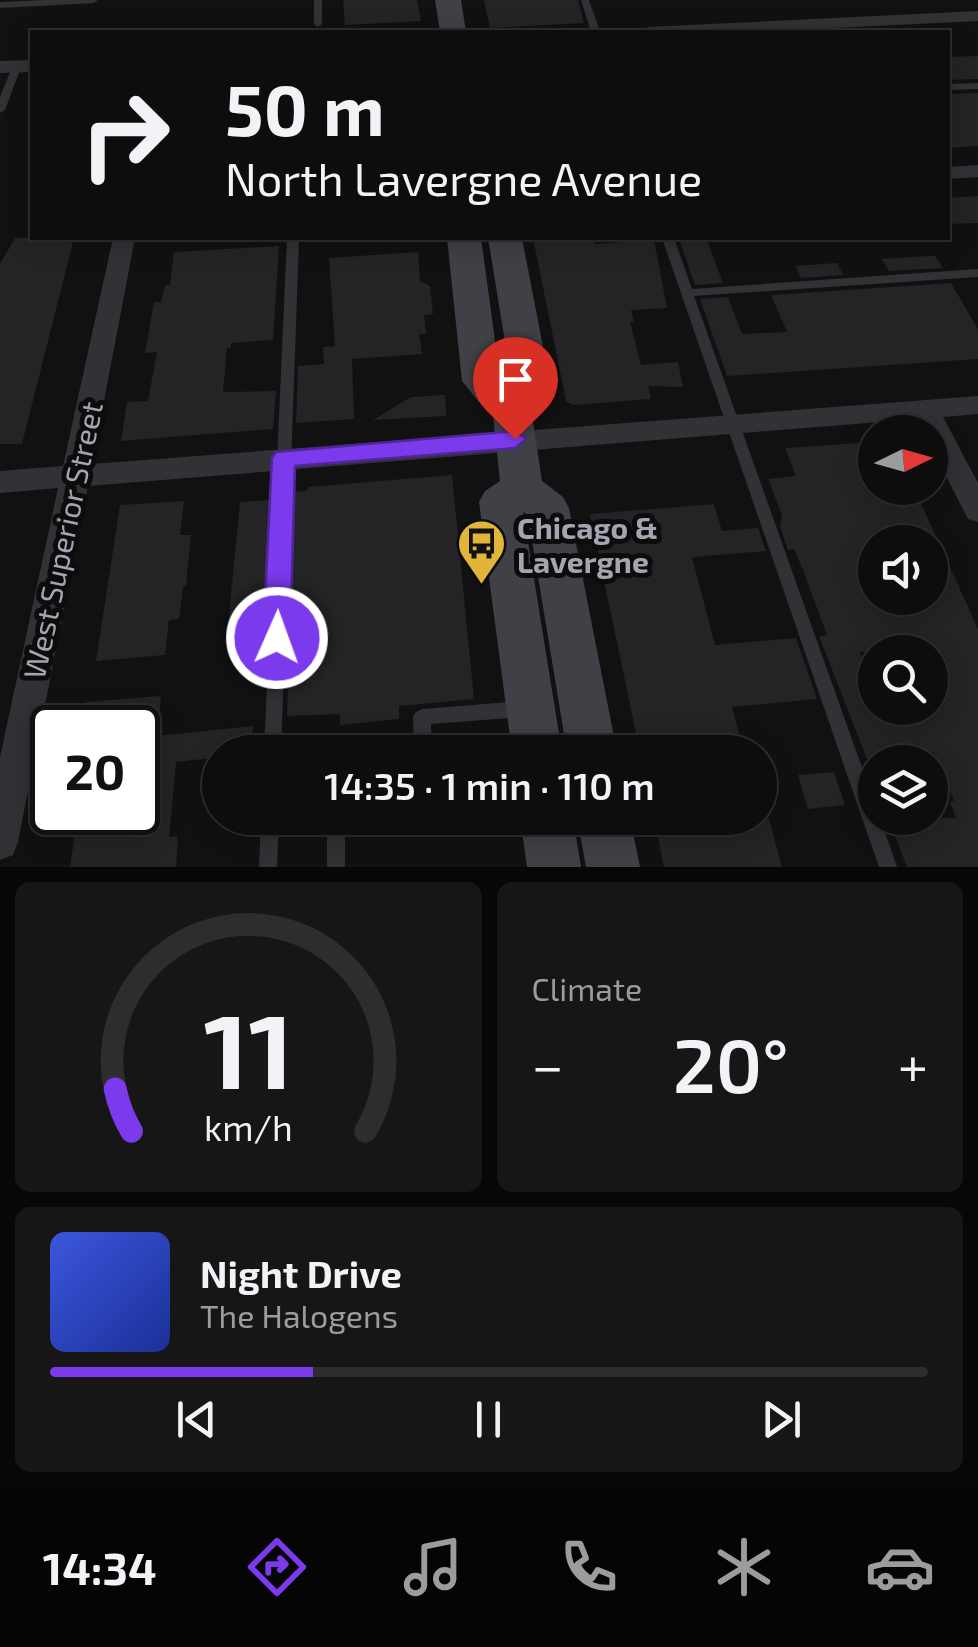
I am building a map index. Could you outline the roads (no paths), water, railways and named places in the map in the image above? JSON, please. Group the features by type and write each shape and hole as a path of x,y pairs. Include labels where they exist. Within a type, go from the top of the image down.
{"main road":[{"path":"448,0 453,30"},
{"path":"464,240 481,381 492,392 510,398"},
{"path":"505,240 531,383 510,398"},
{"path":"510,398 522,488 548,508 589,735"},
{"path":"522,488 500,502 534,730"},
{"path":"549,835 554,867"},
{"path":"607,835 613,867"}],"street":[{"path":"968,0 978,14"},
{"path":"685,30 978,14"},
{"path":"950,173 978,171"},
{"name":"West Superior Street","path":"0,842 124,240"},
{"path":"0,482 978,405"},
{"path":"924,409 978,511"}],"lane":[{"path":"0,5 94,0"},
{"path":"318,0 318,24"},
{"path":"585,0 595,30"},
{"path":"0,110 16,67"},
{"path":"950,88 978,86"},
{"path":"273,735 293,240"},
{"path":"669,240 888,867"},
{"path":"687,292 978,273"},
{"path":"423,735 422,718 534,730"},
{"path":"268,867 269,835"},
{"path":"336,835 336,867"}],"place":[{"name":"Chicago & Lavergne","path":"482,586"}]}
